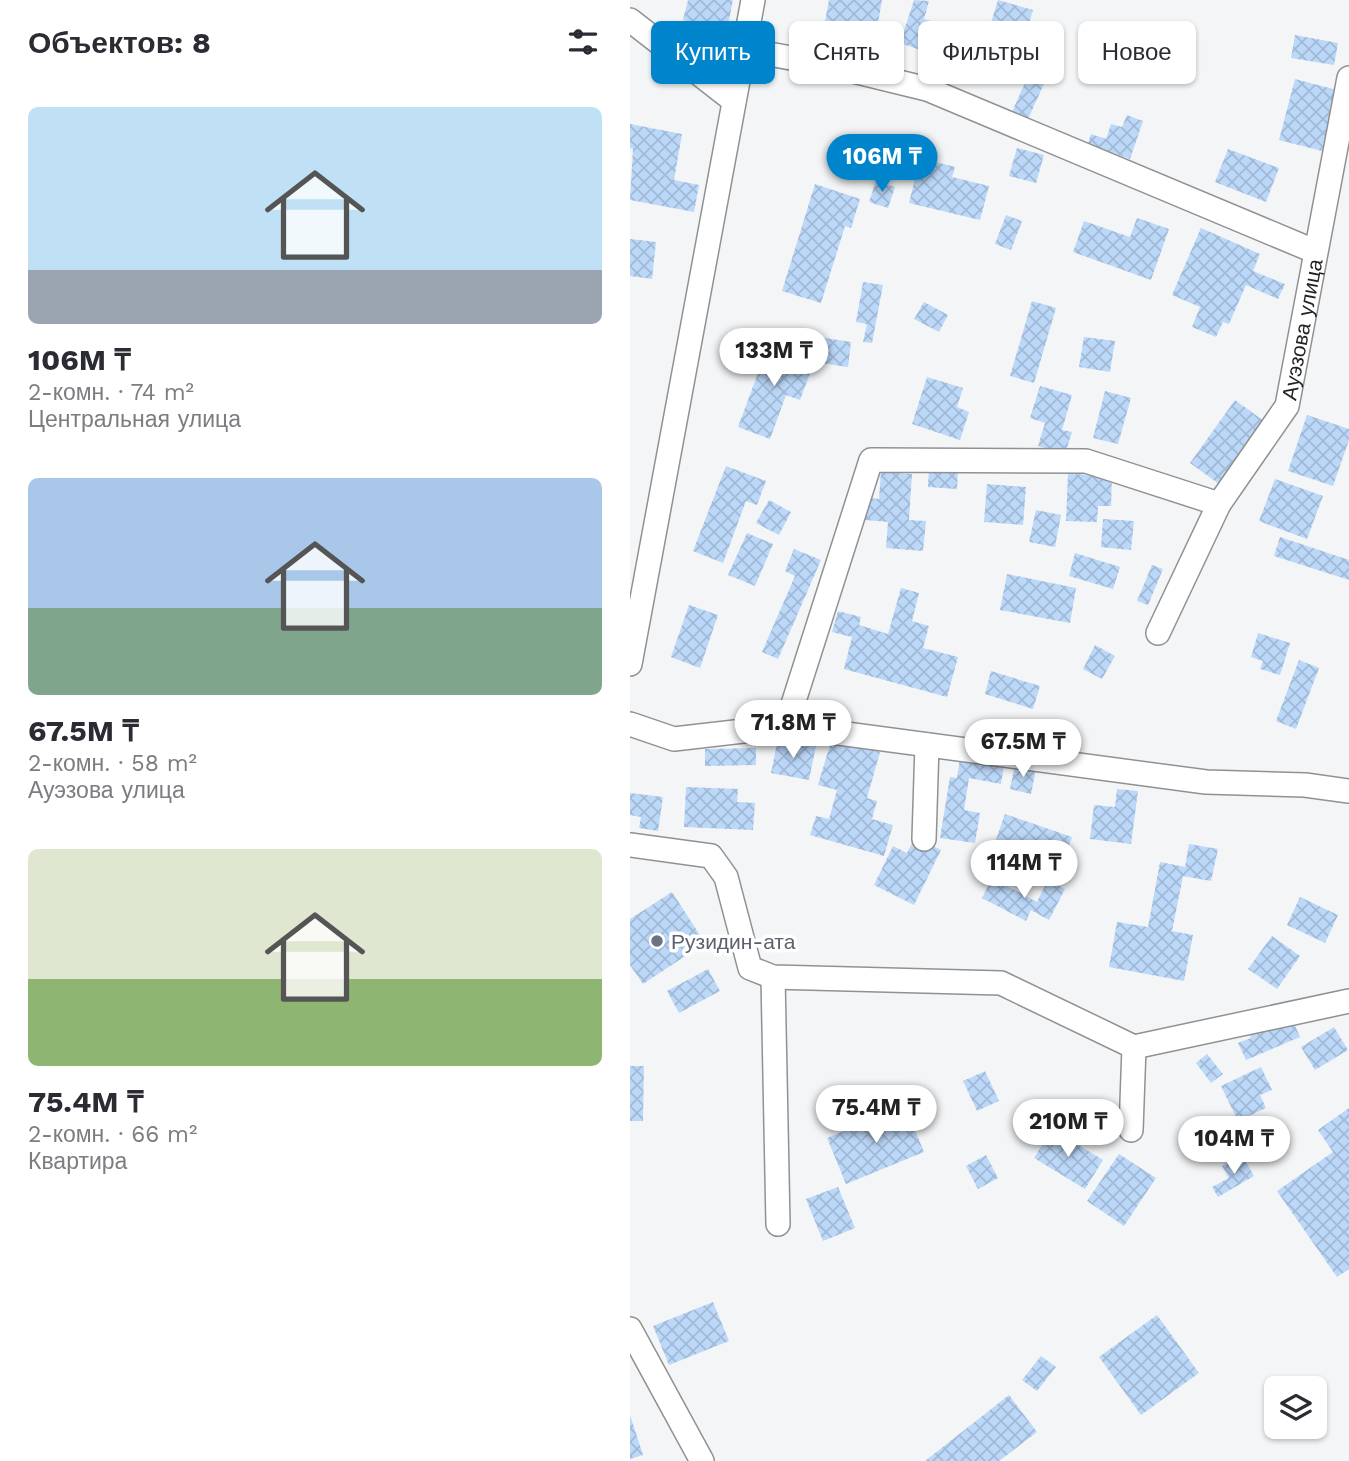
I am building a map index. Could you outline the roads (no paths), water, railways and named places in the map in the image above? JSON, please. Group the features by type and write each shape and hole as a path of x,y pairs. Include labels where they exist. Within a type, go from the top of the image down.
{"street":[{"path":"748,21 753,0"},
{"path":"630,20 734,101"},
{"path":"775,55 927,89 1314,251"},
{"name":"Ауэзова улица","path":"1158,633 1219,505 1287,406 1314,251 1349,78"},
{"path":"630,664 737,84"},
{"path":"786,726 871,460 1086,461 1219,505"},
{"path":"630,724 674,739 786,726 1206,782 1305,785 1349,791"},
{"path":"925,839 927,745"},
{"path":"630,845 711,856 726,877 750,968 773,977 1001,983 1134,1047 1349,1001"},
{"path":"773,977 778,1224"},
{"path":"1131,1130 1134,1047"},
{"path":"630,1329 702,1461"}],"place":[{"name":"Рузидин-ата","path":"657,941"}]}
